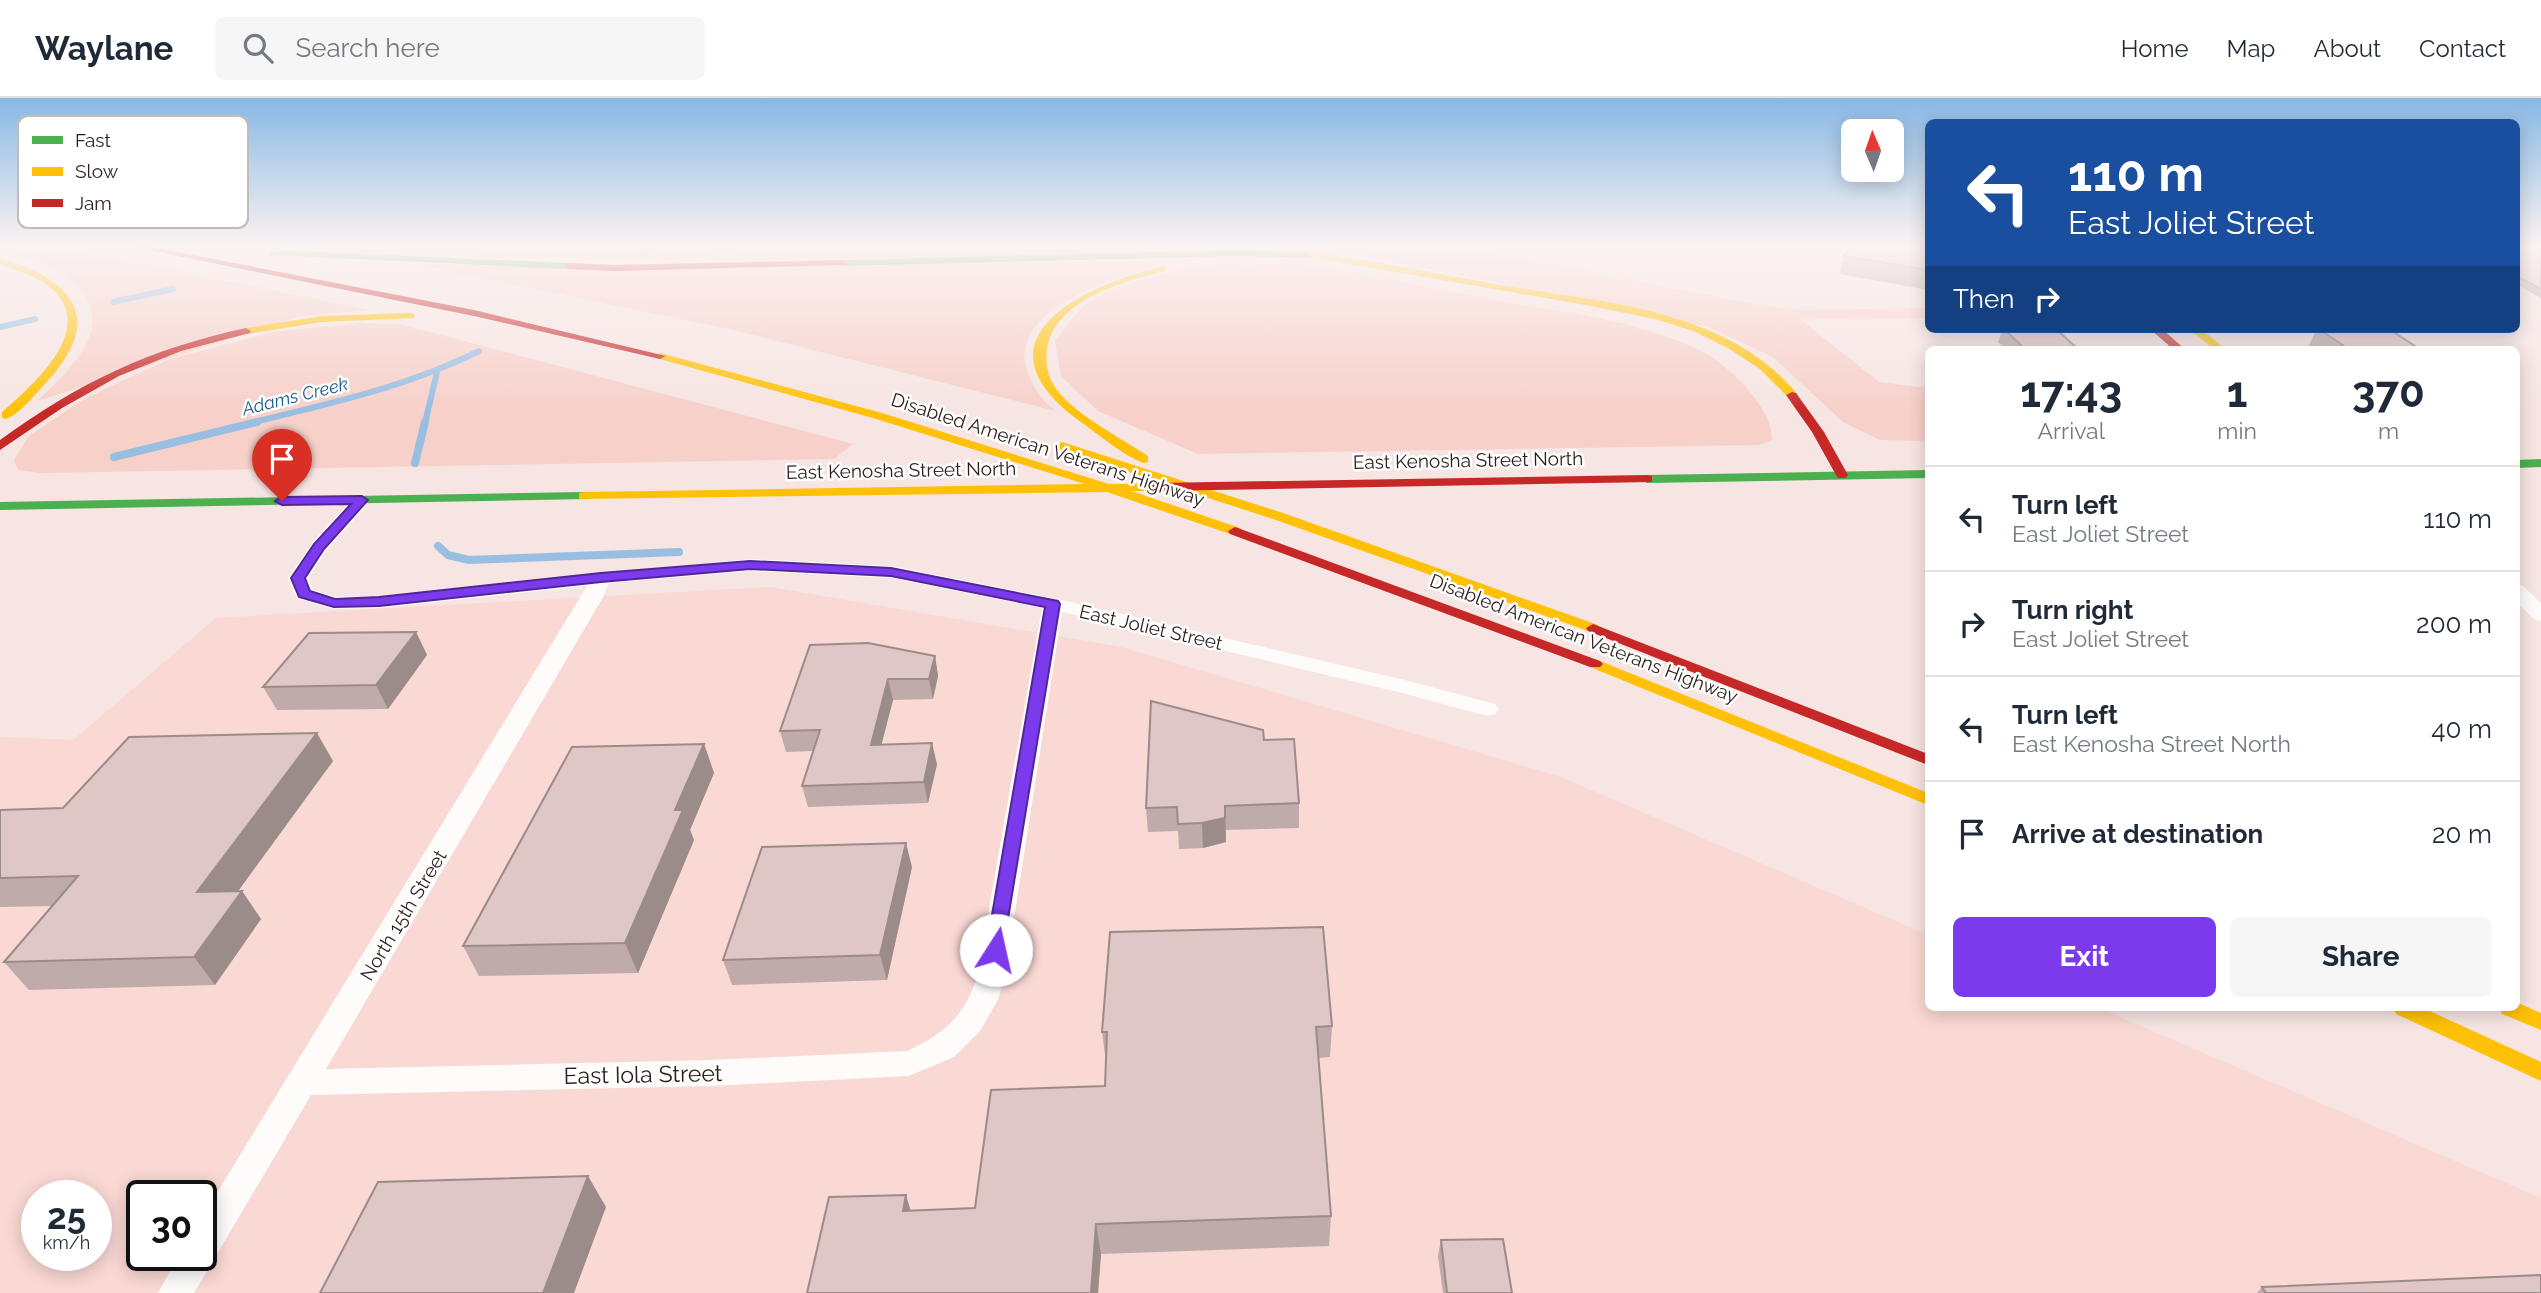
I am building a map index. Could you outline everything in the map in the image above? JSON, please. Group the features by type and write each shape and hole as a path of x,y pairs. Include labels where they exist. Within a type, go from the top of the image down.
{"main road":[{"path":"0,420 34,392 52,372 68,345 74,309 68,300"},
{"name":"Disabled American Veterans Highway","path":"404,300 496,318 681,362 957,439 1153,503 1431,601 1694,703 1925,798"},
{"path":"1083,300 1050,324 1041,345 1039,368 1044,382 1055,396 1177,483"},
{"path":"1529,300 1676,331 1714,348 1748,368 1774,394 1792,423"},
{"path":"1563,300 1689,327 1750,356 1776,379 1828,447 1842,475"},
{"path":"0,446 49,410 92,385 155,357 214,339 284,324 348,317 496,318"},
{"path":"2160,333 2176,346"},
{"path":"2199,333 2217,346"},
{"name":"Disabled American Veterans Highway","path":"1051,443 1478,586 1675,659 1925,759"},
{"path":"1807,447 1842,475"},
{"path":"2520,464 2541,463"},
{"name":"East Kenosha Street North","path":"0,506 1925,474"},
{"path":"2409,1011 2541,1072"},
{"path":"2516,1011 2541,1022"}],"street":[{"name":"East Joliet Street","path":"362,500 305,564 298,578 304,594 334,603 379,602 750,565 891,572 1053,604 1487,709"},
{"name":"North 15th Street","path":"217,1224 592,600 601,578"},
{"path":"2520,594 2541,617"},
{"path":"970,1023 984,1000 991,976 1053,604"},
{"path":"2520,605 2541,617"},
{"name":"East Iola Street","path":"303,1082 711,1073 883,1066 909,1063 943,1048 970,1023"},
{"path":"175,1293 188,1271"}],"shaded area":[{"path":"87,300 319,300 370,310 301,316 37,401 75,362 85,347 91,331 92,315"},
{"path":"587,300 1069,300 1052,310 1034,328 1025,349 1028,373 1033,384 1056,411 733,330"},
{"path":"1094,300 1495,300 1598,318 1673,339 1709,355 1734,375 1756,400 1765,414 1772,440 1760,445 1198,454 1098,411 1061,376 1055,341 1079,311"},
{"path":"1578,300 1733,300 1801,310 1925,308 1925,318 1800,319 1879,382 1925,388 1925,441 1880,440 1843,422 1773,357 1706,326"},
{"path":"356,323 400,324 853,444 834,459 42,473 18,470 14,460 29,436 84,399 167,360 273,332"},
{"path":"770,587 1121,647 1561,777 1925,934 1925,1011 2106,1011 2541,1198 2541,1293 0,1293 0,737 73,740 216,618"}],"building":[{"path":"2008,333 2060,333 2075,346 2022,346"},
{"path":"2325,333 2395,333 2415,346 2344,346"},
{"path":"416,632 376,685 263,687 309,633"},
{"path":"868,643 935,656 929,679 888,679 871,745 932,743 924,782 802,786 820,730 780,731 810,645"},
{"path":"1151,701 1263,730 1264,740 1294,739 1299,803 1225,806 1225,818 1178,824 1177,807 1146,808"},
{"path":"317,733 197,892 242,891 194,957 4,962 78,876 0,878 0,810 63,808 129,737"},
{"path":"704,744 675,810 683,810 625,943 463,946 572,747"},
{"path":"906,843 880,955 723,960 762,847"},
{"path":"1323,927 1332,1026 1316,1027 1331,1216 1096,1224 1091,1293 807,1293 829,1197 906,1195 903,1211 975,1208 991,1090 1105,1086 1107,1032 1102,1032 1110,932"},
{"path":"588,1176 543,1293 320,1293 378,1182"},
{"path":"1503,1239 1512,1293 1447,1293 1441,1240"},
{"path":"2541,1275 2541,1293 2266,1293 2262,1287"}],"waterway":[{"path":"113,302 123,300"},
{"path":"0,327 35,319"},
{"name":"Adams Creek","path":"250,423 395,385 479,351"},
{"path":"425,423 437,372"},
{"name":"Adams Creek","path":"114,457 257,422"},
{"path":"415,463 425,422"},
{"path":"438,546 448,555 469,560 679,552"}],"traffic: fast":[{"path":"2520,464 2541,463"},
{"path":"1647,479 1925,474"},
{"path":"0,506 584,496"}],"traffic: slow":[{"path":"6,415 47,375 69,341 73,323 71,306 66,300"},
{"path":"1081,300 1052,322 1043,338 1040,357 1045,378 1056,396 1065,404 1144,459"},
{"path":"1578,300 1659,317 1732,345 1764,367 1792,395"},
{"path":"246,331 322,319 410,316"},
{"path":"2199,333 2217,346"},
{"path":"660,356 949,437 1235,531"},
{"path":"1062,446 1281,517 1593,628"},
{"path":"584,496 1156,487"},
{"path":"1595,664 1925,798"},
{"path":"2409,1011 2541,1072"},
{"path":"2516,1011 2541,1022"}],"traffic: jam":[{"path":"407,300 660,356"},
{"path":"0,446 86,388 116,373 177,348 246,331"},
{"path":"2160,333 2176,346"},
{"path":"1792,395 1818,432 1842,475"},
{"path":"1156,487 1647,479"},
{"path":"1235,531 1595,664"},
{"path":"1593,628 1925,759"}],"route":[{"path":"282,501 362,500 305,564 298,578 304,594 334,603 379,602 750,565 891,572 1053,604 996,950"}]}
